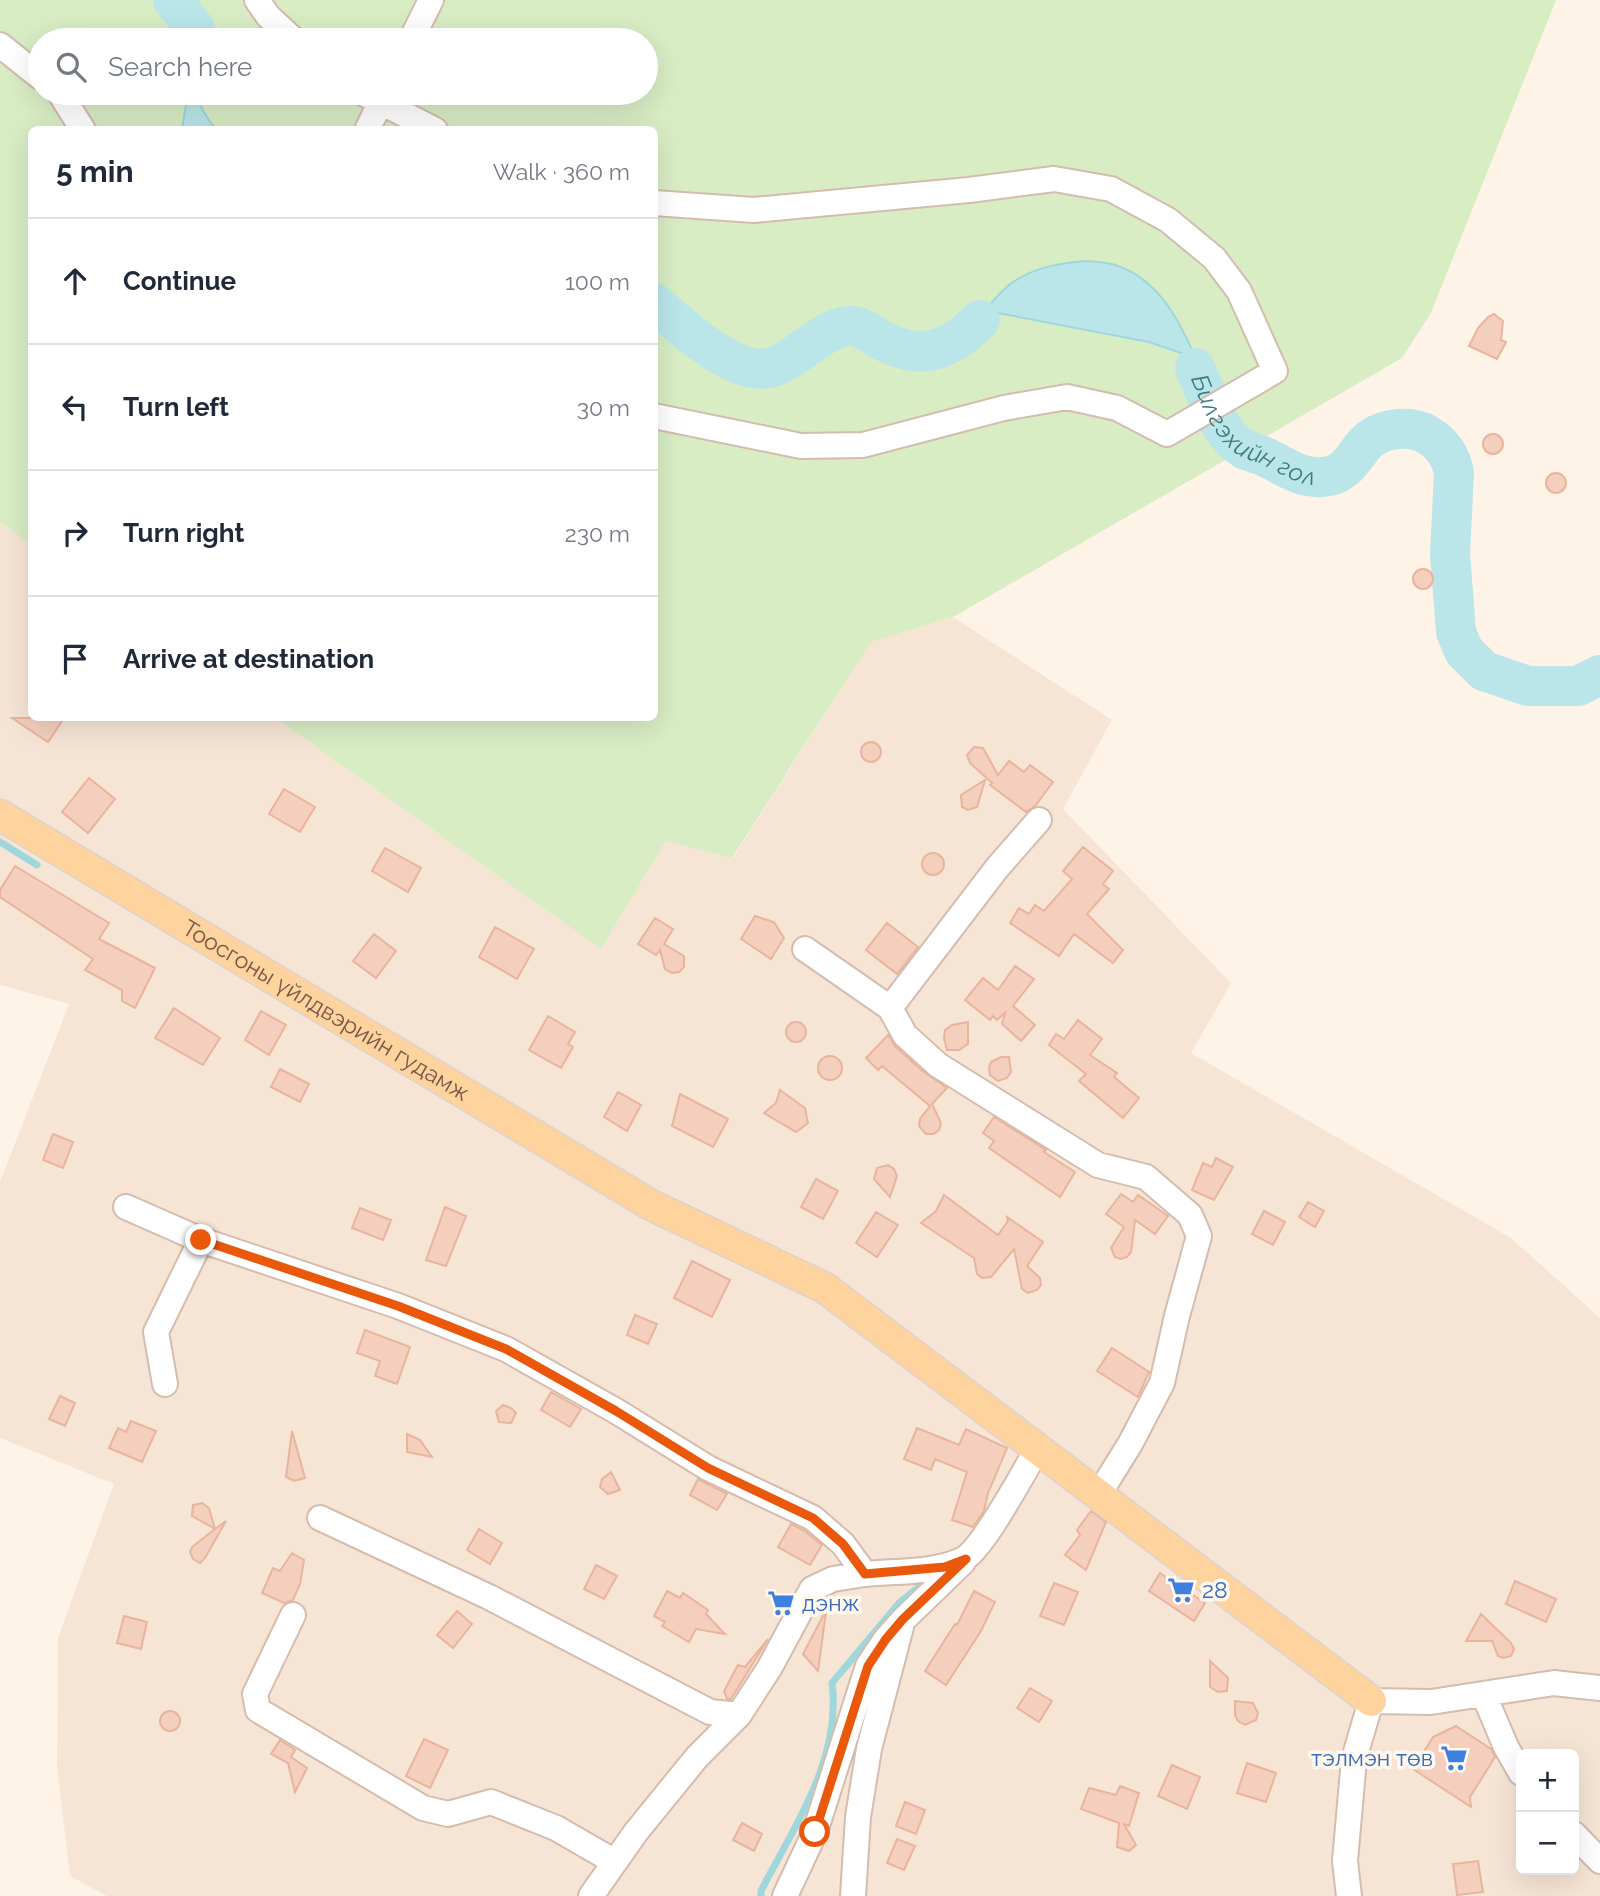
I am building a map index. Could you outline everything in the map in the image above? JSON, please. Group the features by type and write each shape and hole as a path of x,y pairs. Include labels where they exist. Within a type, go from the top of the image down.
{"main road":[{"name":"Тоосгоны үйлдвэрийн гудамж","path":"0,814 651,1205 825,1288 1371,1701"}],"street":[{"path":"257,0 281,28"},
{"path":"417,28 431,0"},
{"path":"0,45 28,67"},
{"path":"67,105 81,126"},
{"path":"368,126 374,105"},
{"path":"392,105 428,126"},
{"path":"658,203 754,210 969,190 1054,179 1111,189 1168,220 1214,258 1239,291 1275,372 1167,435 1117,408 1067,397 1004,408 863,445 801,446 658,417"},
{"path":"890,1008 997,868 1039,820"},
{"path":"805,949 890,1008 905,1035 937,1065 1098,1165 1146,1177 1190,1215 1199,1236 1177,1315 1162,1384 1099,1494"},
{"path":"125,1207 201,1240 398,1306 506,1349 616,1411 708,1468 813,1518 843,1544 865,1574"},
{"path":"165,1384 156,1332 201,1240"},
{"path":"785,1896 815,1832 868,1666 903,1619 966,1559 983,1539 1038,1448"},
{"path":"320,1518 489,1597 710,1712 739,1715"},
{"path":"591,1896 636,1832 697,1757 739,1715 770,1667 812,1589 833,1579 945,1567 966,1559"},
{"path":"293,1615 255,1694 258,1710 422,1808 448,1814 491,1802 555,1828 615,1862"},
{"path":"853,1896 858,1817 869,1749 903,1619"},
{"path":"1349,1896 1345,1861 1354,1759 1371,1701 1431,1702 1554,1683 1600,1688"},
{"path":"1484,1695 1516,1764"},
{"path":"1579,1839 1600,1861"}],"shaded area":[{"path":"0,522 28,543 28,721 279,721 601,949 666,841 733,858 871,642 953,617 1112,720 1063,809 1231,983 1191,1053 1511,1238 1600,1318 1600,1896 107,1896 70,1876 57,1766 58,1638 114,1484 0,1438 0,1182 69,1004 0,985"}],"green space":[{"path":"0,0 1556,0 1431,313 1402,358 953,617 871,642 732,858 666,841 601,949 279,721 658,721 658,126 28,126 28,543 0,522"}],"water":[{"path":"186,105 201,105 214,126 182,126"},
{"path":"1086,261 1118,266 1152,287 1177,320 1211,396 1205,400 1184,354 1149,342 998,313 991,315 956,345 937,354 936,348 958,338 1000,293 1018,279 1046,267"}],"building":[{"path":"1494,314 1503,321 1501,340 1506,342 1497,359 1469,346 1478,328"},
{"path":"1493,434 1500,437 1503,444 1500,451 1493,454 1486,451 1483,444 1486,437"},
{"path":"1556,473 1563,476 1566,483 1563,490 1556,493 1549,490 1546,483 1549,476"},
{"path":"1423,569 1430,572 1433,579 1430,586 1423,589 1416,586 1413,579 1416,572"},
{"path":"12,718 62,721 48,742"},
{"path":"871,742 878,745 881,752 878,759 871,762 864,759 861,752 864,745"},
{"path":"974,747 983,748 998,775 1009,761 1024,772 1030,765 1053,782 1035,806 1026,812 990,785 992,783 970,763 967,755"},
{"path":"89,778 115,799 88,833 62,812"},
{"path":"985,780 977,807 968,810 962,807 961,795"},
{"path":"284,789 315,807 300,832 269,814"},
{"path":"1083,847 1113,871 1103,884 1109,889 1087,914 1123,950 1113,963 1074,934 1059,956 1010,923 1019,908 1029,914 1035,905 1044,911 1072,879 1063,871"},
{"path":"385,848 421,868 408,892 372,871"},
{"path":"933,853 943,860 944,864 937,874 933,875 923,868 922,864 929,854"},
{"path":"15,866 109,923 99,939 155,968 135,1008 122,1001 122,990 85,970 93,959 0,897 0,890"},
{"path":"755,916 774,922 784,938 771,959 741,939"},
{"path":"655,918 673,929 664,944 684,956 684,967 679,972 672,973 665,969 660,950 656,955 638,944"},
{"path":"887,923 918,947 897,974 866,950"},
{"path":"495,927 534,949 517,979 479,957"},
{"path":"374,934 396,951 376,978 353,961"},
{"path":"1015,966 1034,979 1013,1006 1035,1025 1021,1041 1002,1024 1005,1013 997,1020 993,1016 990,1020 965,1000 983,978 998,990"},
{"path":"174,1008 220,1038 203,1065 155,1038"},
{"path":"261,1011 286,1025 269,1055 245,1040"},
{"path":"548,1016 575,1032 568,1044 573,1047 561,1068 529,1050"},
{"path":"1078,1020 1102,1039 1090,1055 1117,1073 1114,1077 1139,1098 1123,1118 1079,1081 1086,1074 1049,1045 1056,1034 1064,1039"},
{"path":"796,1022 803,1025 806,1032 803,1039 796,1042 789,1039 786,1032 789,1025"},
{"path":"968,1022 968,1044 959,1050 947,1050 945,1030 952,1025"},
{"path":"888,1035 895,1046 920,1069 947,1088 932,1104 941,1123 939,1130 933,1134 926,1134 919,1126 920,1119 930,1106 882,1066 878,1070 866,1058"},
{"path":"830,1056 841,1063 842,1068 835,1079 830,1080 819,1073 818,1068 825,1057"},
{"path":"1001,1057 1009,1057 1011,1072 1007,1078 998,1081 990,1075 989,1068 991,1062"},
{"path":"280,1069 309,1084 300,1102 271,1087"},
{"path":"780,1090 805,1108 808,1123 796,1132 764,1113 776,1103"},
{"path":"618,1092 641,1105 627,1131 604,1117"},
{"path":"680,1094 728,1119 713,1147 672,1126"},
{"path":"994,1117 1075,1172 1060,1197 989,1148 994,1141 983,1133"},
{"path":"53,1134 73,1142 63,1168 43,1160"},
{"path":"1216,1158 1233,1167 1214,1200 1192,1190 1203,1163 1212,1167"},
{"path":"888,1165 894,1169 897,1176 890,1197 874,1179 877,1168"},
{"path":"816,1179 838,1191 823,1219 801,1207"},
{"path":"1121,1194 1133,1202 1138,1195 1168,1216 1155,1234 1135,1220 1131,1252 1121,1259 1115,1257 1111,1248 1124,1227 1106,1214"},
{"path":"944,1195 998,1235 1008,1221 1007,1217 1043,1242 1027,1266 1040,1278 1041,1285 1037,1290 1028,1293 1022,1289 1014,1249 991,1277 982,1278 977,1274 974,1258 921,1223 936,1211"},
{"path":"1308,1202 1324,1211 1315,1227 1299,1217"},
{"path":"445,1207 466,1216 446,1266 426,1260"},
{"path":"360,1208 391,1220 383,1240 352,1228"},
{"path":"1264,1211 1285,1222 1273,1245 1252,1234"},
{"path":"876,1212 898,1225 877,1257 856,1243"},
{"path":"692,1261 730,1280 712,1317 674,1298"},
{"path":"635,1315 657,1324 648,1344 627,1335"},
{"path":"365,1330 410,1347 397,1384 375,1376 380,1361 357,1353"},
{"path":"1112,1348 1149,1372 1138,1397 1097,1371"},
{"path":"551,1392 581,1409 570,1427 541,1410"},
{"path":"60,1396 75,1403 65,1426 49,1419"},
{"path":"503,1405 516,1413 511,1423 499,1422 496,1411"},
{"path":"131,1421 156,1431 142,1462 109,1448 118,1428 126,1432"},
{"path":"917,1428 959,1445 966,1429 1007,1448 988,1493 984,1511 973,1527 952,1520 967,1472 935,1459 931,1470 904,1459"},
{"path":"292,1431 305,1478 294,1481 286,1477"},
{"path":"407,1434 420,1440 432,1457 407,1452"},
{"path":"611,1472 620,1490 608,1494 600,1487 602,1479"},
{"path":"698,1479 727,1494 717,1510 690,1495"},
{"path":"202,1503 209,1508 215,1529 192,1516 193,1505"},
{"path":"1091,1511 1106,1522 1086,1570 1065,1555 1080,1535 1077,1530"},
{"path":"226,1521 205,1558 200,1563 193,1559 190,1552 192,1547"},
{"path":"791,1524 822,1545 810,1565 778,1547"},
{"path":"479,1529 502,1543 490,1564 467,1550"},
{"path":"292,1553 304,1560 300,1584 293,1600 284,1603 262,1593 273,1568 280,1571"},
{"path":"596,1565 617,1576 604,1599 584,1589"},
{"path":"1160,1573 1205,1603 1194,1621 1149,1591"},
{"path":"1515,1581 1556,1599 1546,1622 1506,1604"},
{"path":"1054,1583 1078,1592 1064,1625 1040,1616"},
{"path":"667,1591 680,1598 683,1593 708,1610 706,1614 725,1634 696,1629 689,1642 662,1626 665,1622 654,1616"},
{"path":"974,1591 995,1602 981,1631 946,1685 925,1671 955,1624 957,1625"},
{"path":"457,1611 472,1624 453,1648 437,1635"},
{"path":"826,1612 818,1671 803,1654"},
{"path":"1481,1614 1511,1643 1514,1649 1511,1656 1498,1656 1492,1641 1466,1641"},
{"path":"124,1616 147,1622 141,1649 117,1643"},
{"path":"768,1639 731,1699 727,1699 724,1691 738,1665 745,1667"},
{"path":"1210,1661 1228,1678 1227,1691 1218,1692 1210,1687"},
{"path":"1030,1688 1052,1701 1039,1722 1017,1708"},
{"path":"1235,1701 1253,1703 1258,1713 1256,1720 1245,1725 1238,1721"},
{"path":"170,1711 177,1714 180,1721 177,1728 170,1731 163,1728 160,1721 163,1714"},
{"path":"1456,1726 1491,1749 1495,1757 1470,1797 1471,1807 1413,1769 1433,1737"},
{"path":"424,1739 448,1750 430,1788 406,1776"},
{"path":"280,1740 295,1750 291,1757 307,1768 295,1792 288,1763 271,1754"},
{"path":"1247,1763 1276,1773 1266,1802 1237,1793"},
{"path":"1172,1765 1200,1777 1187,1809 1158,1796"},
{"path":"1120,1786 1139,1793 1129,1826 1124,1824 1136,1845 1129,1851 1117,1847 1119,1823 1081,1809 1089,1788 1116,1795"},
{"path":"905,1802 925,1810 916,1834 896,1826"},
{"path":"742,1823 762,1834 754,1851 733,1840"},
{"path":"897,1839 915,1846 904,1870 887,1863"},
{"path":"1478,1861 1483,1892 1457,1895 1453,1864"}],"waterway":[{"name":"Билгэхийн гол","path":"173,0 194,28"},
{"name":"Билгэхийн гол","path":"658,306 709,348 742,365 758,369 783,363 824,335 841,327 857,327 899,348 925,351 948,345 980,320"},
{"name":"Билгэхийн гол","path":"1195,368 1214,413 1235,442 1244,449 1305,475 1320,477 1340,472 1370,439 1385,431 1412,430 1428,435 1438,442 1446,451 1454,473 1450,554 1456,632 1464,651 1484,671 1528,686 1578,686 1600,675"},
{"path":"0,842 37,865"},
{"path":"761,1896 761,1891 801,1817 823,1765 833,1711 832,1683 899,1603 925,1582"}],"place":[{"name":"28","path":"1181,1590"},
{"name":"дэнж","path":"781,1603"},
{"name":"тэлмэн төв","path":"1454,1758"}],"route":[{"path":"201,1240 398,1306 506,1349 616,1411 708,1468 813,1518 843,1544 865,1574 945,1567 966,1559 903,1619 868,1666 815,1832"}]}
